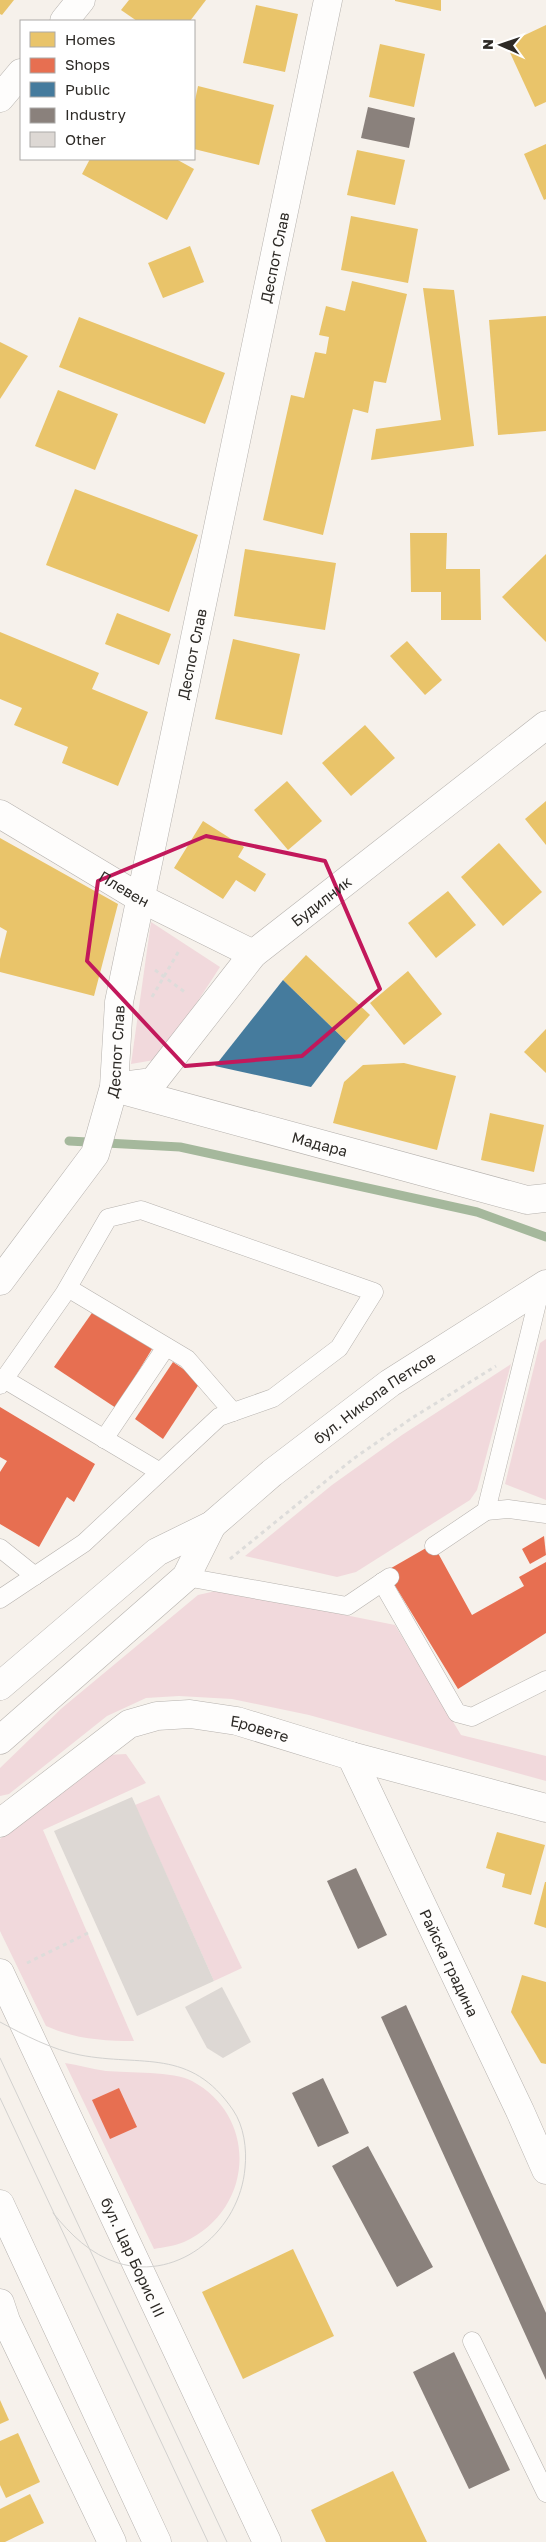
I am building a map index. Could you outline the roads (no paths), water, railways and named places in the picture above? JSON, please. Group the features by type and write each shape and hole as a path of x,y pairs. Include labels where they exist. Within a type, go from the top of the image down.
{"main road":[{"path":"65,20 81,0"},
{"name":"Деспот Слав","path":"0,1281 96,1154 114,1087 119,1002 129,951 328,0"},
{"path":"0,98 20,74"},
{"name":"Будилник","path":"114,1087 152,1082 254,954 546,725"},
{"name":"Плевен","path":"0,814 140,898 254,954"},
{"name":"Мадара","path":"114,1087 536,1199"},
{"name":"бул. Никола Петков","path":"0,1686 157,1552 212,1525 272,1473 390,1383 543,1286"},
{"name":"бул. Никола Петков","path":"0,1740 194,1579 212,1525"},
{"name":"Еровете","path":"0,1824 129,1724 157,1716 190,1714 237,1721 351,1756 546,1808"},
{"name":"Райска градина","path":"351,1756 520,2111 546,2170"},
{"name":"бул. Цар Борис III","path":"1,1974 267,2542"},
{"path":"520,2111 546,2118"},
{"path":"0,2204 157,2542"},
{"path":"0,2248 36,2281"},
{"path":"0,2303 6,2321 112,2542"}],"lane":[{"path":"0,1599 84,1543 219,1418 274,1398 339,1348 374,1292 141,1210 108,1218 68,1288 2,1382 104,1438 160,1472"},
{"path":"486,1511 543,1286"},
{"path":"68,1288 187,1359 234,1412"},
{"path":"104,1438 166,1347"},
{"path":"434,1546 486,1511 508,1510 546,1514"},
{"path":"0,1548 35,1576"},
{"path":"194,1579 347,1606 386,1579 457,1713 472,1717 546,1680"},
{"path":"472,2341 546,2493"}],"waterway":[{"path":"69,1141 180,1147 477,1212 546,1237"}],"tram line":[{"path":"0,2022 39,2042 70,2053 164,2063 182,2068 200,2077 217,2090 237,2116 242,2130 246,2153 245,2168 241,2190 232,2211 219,2230 203,2246 184,2257 163,2265 141,2267 118,2263 82,2243 53,2213"},
{"path":"0,2058 227,2542"},
{"path":"0,2098 208,2542"}]}
